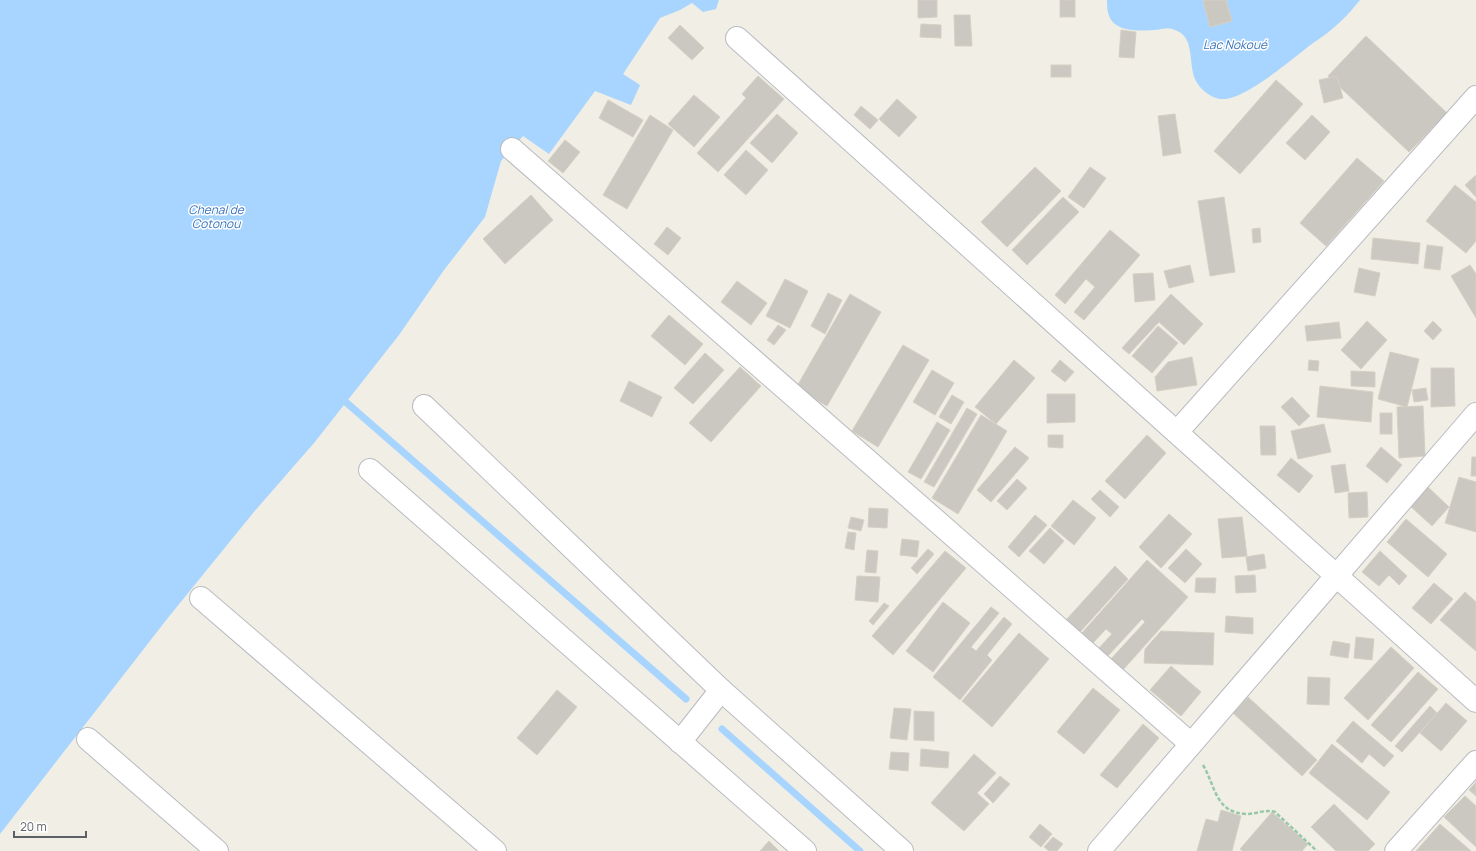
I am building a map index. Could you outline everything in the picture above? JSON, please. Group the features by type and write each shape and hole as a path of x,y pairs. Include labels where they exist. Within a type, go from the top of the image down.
{"street":[{"path":"737,38 1476,701"},
{"path":"1177,432 1476,97"},
{"path":"512,149 1191,744"},
{"path":"424,406 722,690 902,851"},
{"path":"1099,851 1476,414"},
{"path":"370,470 805,851"},
{"path":"201,598 495,851"},
{"path":"680,742 722,690"},
{"path":"88,739 217,851"},
{"path":"1396,851 1476,762"}],"path":[{"path":"1191,744 1205,768 1221,804 1230,811 1236,813 1253,814 1266,810 1275,812 1317,851"}],"water":[{"name":"Chenal de Cotonou","path":"0,0 719,0 716,9 703,12 692,3 680,10 660,18 623,74 640,85 631,105 595,91 549,154 523,136 501,161 485,217 444,270 399,335 314,443 253,513 167,619 0,834"},
{"name":"Lac Nokoué","path":"1107,0 1360,0 1333,29 1267,78 1242,94 1231,98 1218,99 1203,90 1196,81 1193,74 1188,44 1185,37 1180,32 1170,28 1156,30 1130,30 1118,26 1113,23 1109,16"}],"building":[{"path":"918,0 937,0 937,17 918,18"},
{"path":"1060,0 1075,0 1075,17 1060,17"},
{"path":"1226,0 1232,21 1210,27 1203,1"},
{"path":"954,15 970,15 972,46 955,46"},
{"path":"921,24 941,25 941,38 920,37"},
{"path":"680,25 704,48 692,60 668,38"},
{"path":"1121,30 1136,32 1134,58 1119,57"},
{"path":"1366,36 1447,113 1409,152 1328,76"},
{"path":"1051,65 1071,65 1071,77 1051,77"},
{"path":"758,76 784,99 718,172 697,153 746,98 742,94"},
{"path":"1337,76 1343,98 1324,103 1319,80"},
{"path":"1276,80 1303,104 1240,174 1214,151"},
{"path":"694,95 720,117 694,147 668,124"},
{"path":"897,99 917,117 899,137 879,119"},
{"path":"608,100 643,120 633,137 599,118"},
{"path":"861,106 878,120 870,129 854,115"},
{"path":"777,114 798,133 772,163 750,143"},
{"path":"1175,114 1181,153 1163,156 1158,116"},
{"path":"650,115 673,130 627,209 603,195"},
{"path":"1312,115 1330,132 1305,160 1286,143"},
{"path":"565,140 580,152 563,173 548,161"},
{"path":"746,150 768,170 746,195 724,175"},
{"path":"1357,158 1384,181 1326,246 1300,223"},
{"path":"1035,167 1061,191 1007,247 981,222"},
{"path":"1090,167 1106,178 1084,208 1068,197"},
{"path":"1476,175 1476,197 1465,185"},
{"path":"1455,185 1476,202 1476,241 1466,253 1426,221"},
{"path":"531,195 553,220 505,264 483,239"},
{"path":"1063,197 1079,212 1027,265 1012,250"},
{"path":"1224,197 1235,272 1210,276 1198,201"},
{"path":"667,227 681,238 668,255 654,244"},
{"path":"1260,228 1261,242 1253,243 1252,229"},
{"path":"1110,230 1140,255 1084,320 1074,312 1095,287 1086,279 1065,304 1055,295"},
{"path":"1373,238 1420,243 1418,264 1371,259"},
{"path":"1427,245 1443,247 1440,270 1424,268"},
{"path":"1190,265 1194,282 1169,288 1164,271"},
{"path":"1470,265 1476,274 1476,318 1451,276"},
{"path":"1359,268 1380,273 1375,296 1354,292"},
{"path":"1153,273 1155,300 1135,302 1133,274"},
{"path":"785,279 808,291 790,328 766,316"},
{"path":"737,281 767,303 751,325 721,302"},
{"path":"828,293 842,300 825,334 811,326"},
{"path":"850,294 881,312 827,406 796,388"},
{"path":"1171,294 1203,324 1184,345 1159,322 1129,354 1122,348"},
{"path":"669,315 703,344 685,365 651,336"},
{"path":"1367,321 1387,340 1361,369 1341,350"},
{"path":"1433,321 1442,330 1433,340 1424,331"},
{"path":"1339,322 1341,338 1307,341 1305,326"},
{"path":"778,325 786,330 774,345 767,340"},
{"path":"1158,326 1178,343 1152,373 1132,356"},
{"path":"903,345 929,360 878,447 852,431"},
{"path":"1390,352 1419,359 1407,407 1378,399"},
{"path":"705,353 724,370 693,404 674,388"},
{"path":"1192,357 1197,385 1157,391 1155,377 1168,362"},
{"path":"1014,360 1035,378 996,424 975,407"},
{"path":"1060,360 1074,372 1065,382 1051,371"},
{"path":"1309,360 1319,361 1318,371 1308,370"},
{"path":"740,367 761,386 711,442 689,423"},
{"path":"1431,368 1454,368 1455,406 1431,407"},
{"path":"932,370 954,383 935,415 913,402"},
{"path":"1351,371 1375,372 1375,387 1351,386"},
{"path":"629,381 662,397 652,417 620,401"},
{"path":"1320,386 1373,392 1371,422 1317,417"},
{"path":"1426,388 1428,400 1414,402 1412,390"},
{"path":"1047,394 1075,394 1075,422 1047,423"},
{"path":"952,395 964,402 951,424 939,417"},
{"path":"1292,397 1310,416 1299,426 1281,407"},
{"path":"1423,406 1425,456 1399,458 1397,407"},
{"path":"967,408 977,414 934,487 924,482"},
{"path":"1380,413 1392,413 1392,434 1380,434"},
{"path":"981,415 1007,431 958,514 932,498"},
{"path":"937,422 950,430 921,479 908,472"},
{"path":"1324,424 1331,452 1298,459 1291,431"},
{"path":"1260,426 1275,426 1276,455 1261,455"},
{"path":"1048,435 1063,435 1063,448 1048,447"},
{"path":"1147,435 1166,453 1125,499 1105,481"},
{"path":"1015,447 1029,458 991,502 977,490"},
{"path":"1381,447 1402,465 1387,483 1366,466"},
{"path":"1472,457 1476,457 1476,476 1471,476"},
{"path":"1291,458 1313,476 1299,493 1277,475"},
{"path":"1345,464 1349,491 1335,493 1331,466"},
{"path":"1459,477 1476,482 1476,532 1445,523"},
{"path":"1017,479 1027,488 1007,510 997,501"},
{"path":"1427,486 1449,507 1432,526 1409,505"},
{"path":"1100,490 1119,507 1110,517 1091,499"},
{"path":"1367,492 1368,517 1349,518 1348,493"},
{"path":"1073,500 1096,518 1074,545 1051,526"},
{"path":"869,508 888,509 887,528 868,527"},
{"path":"1169,514 1192,534 1161,568 1139,547"},
{"path":"1035,515 1047,525 1019,557 1008,547"},
{"path":"851,517 864,520 861,531 848,528"},
{"path":"1242,517 1247,556 1222,558 1218,519"},
{"path":"1406,519 1447,554 1428,577 1387,542"},
{"path":"1050,528 1064,541 1044,564 1029,551"},
{"path":"848,532 856,533 854,550 845,548"},
{"path":"902,539 919,541 917,557 900,555"},
{"path":"928,549 934,554 917,574 911,568"},
{"path":"1186,549 1202,564 1185,583 1168,568"},
{"path":"867,550 878,551 876,573 865,572"},
{"path":"945,551 966,568 893,655 872,636"},
{"path":"1380,551 1407,576 1399,585 1389,575 1379,586 1362,572"},
{"path":"1264,554 1266,568 1248,571 1246,557"},
{"path":"1147,560 1188,597 1122,671 1110,660 1145,622 1142,619 1107,657 1098,649 1112,634 1106,629 1092,644 1081,634"},
{"path":"1115,566 1128,579 1080,632 1066,620"},
{"path":"1255,575 1256,592 1236,593 1235,576"},
{"path":"857,576 880,577 878,602 855,600"},
{"path":"1196,578 1216,578 1215,593 1195,592"},
{"path":"1434,583 1453,599 1431,624 1412,608"},
{"path":"1465,592 1476,602 1476,651 1440,620"},
{"path":"943,602 970,623 933,672 906,651"},
{"path":"884,603 889,606 873,625 869,621"},
{"path":"991,607 999,613 971,647 976,651 1004,617 1012,624 987,655 992,660 960,700 933,677"},
{"path":"1226,616 1253,618 1253,634 1225,632"},
{"path":"1161,631 1214,633 1213,665 1144,663 1145,649"},
{"path":"1019,633 1049,659 992,727 962,701"},
{"path":"1356,637 1374,639 1372,660 1354,658"},
{"path":"1333,641 1350,644 1348,658 1330,655"},
{"path":"1391,647 1414,668 1368,720 1344,698"},
{"path":"1171,666 1201,692 1181,716 1150,690"},
{"path":"1418,672 1438,689 1391,742 1371,725"},
{"path":"1308,677 1330,678 1329,705 1307,704"},
{"path":"1093,688 1120,710 1084,754 1057,732"},
{"path":"557,690 577,707 537,755 517,738"},
{"path":"1248,697 1317,760 1302,776 1233,713"},
{"path":"1446,703 1467,721 1441,751 1420,733"},
{"path":"1430,706 1437,713 1402,752 1395,746"},
{"path":"894,708 911,709 907,740 890,738"},
{"path":"914,711 934,712 934,741 914,740"},
{"path":"1353,721 1394,756 1384,767 1369,754 1362,763 1336,741"},
{"path":"1143,724 1159,738 1117,788 1100,775"},
{"path":"1332,744 1390,792 1367,820 1309,773"},
{"path":"921,749 949,752 948,768 920,766"},
{"path":"891,752 909,753 908,771 889,769"},
{"path":"974,754 996,773 977,793 989,804 964,831 931,803"},
{"path":"1000,776 1010,784 993,803 984,794"},
{"path":"1476,782 1476,796 1469,790"},
{"path":"1465,796 1476,806 1476,847 1444,817"},
{"path":"1334,804 1375,844 1368,851 1336,851 1311,827"},
{"path":"1221,810 1241,816 1232,851 1197,851 1206,819 1218,822"},
{"path":"1272,812 1308,844 1302,851 1243,851 1240,849"},
{"path":"1040,824 1052,834 1041,847 1029,837"},
{"path":"1440,824 1471,851 1416,851"},
{"path":"1053,837 1063,844 1057,851 1049,851 1044,847"},
{"path":"769,841 779,851 760,851"}],"waterway":[{"path":"340,397 686,699"},
{"path":"722,729 860,851"}]}
